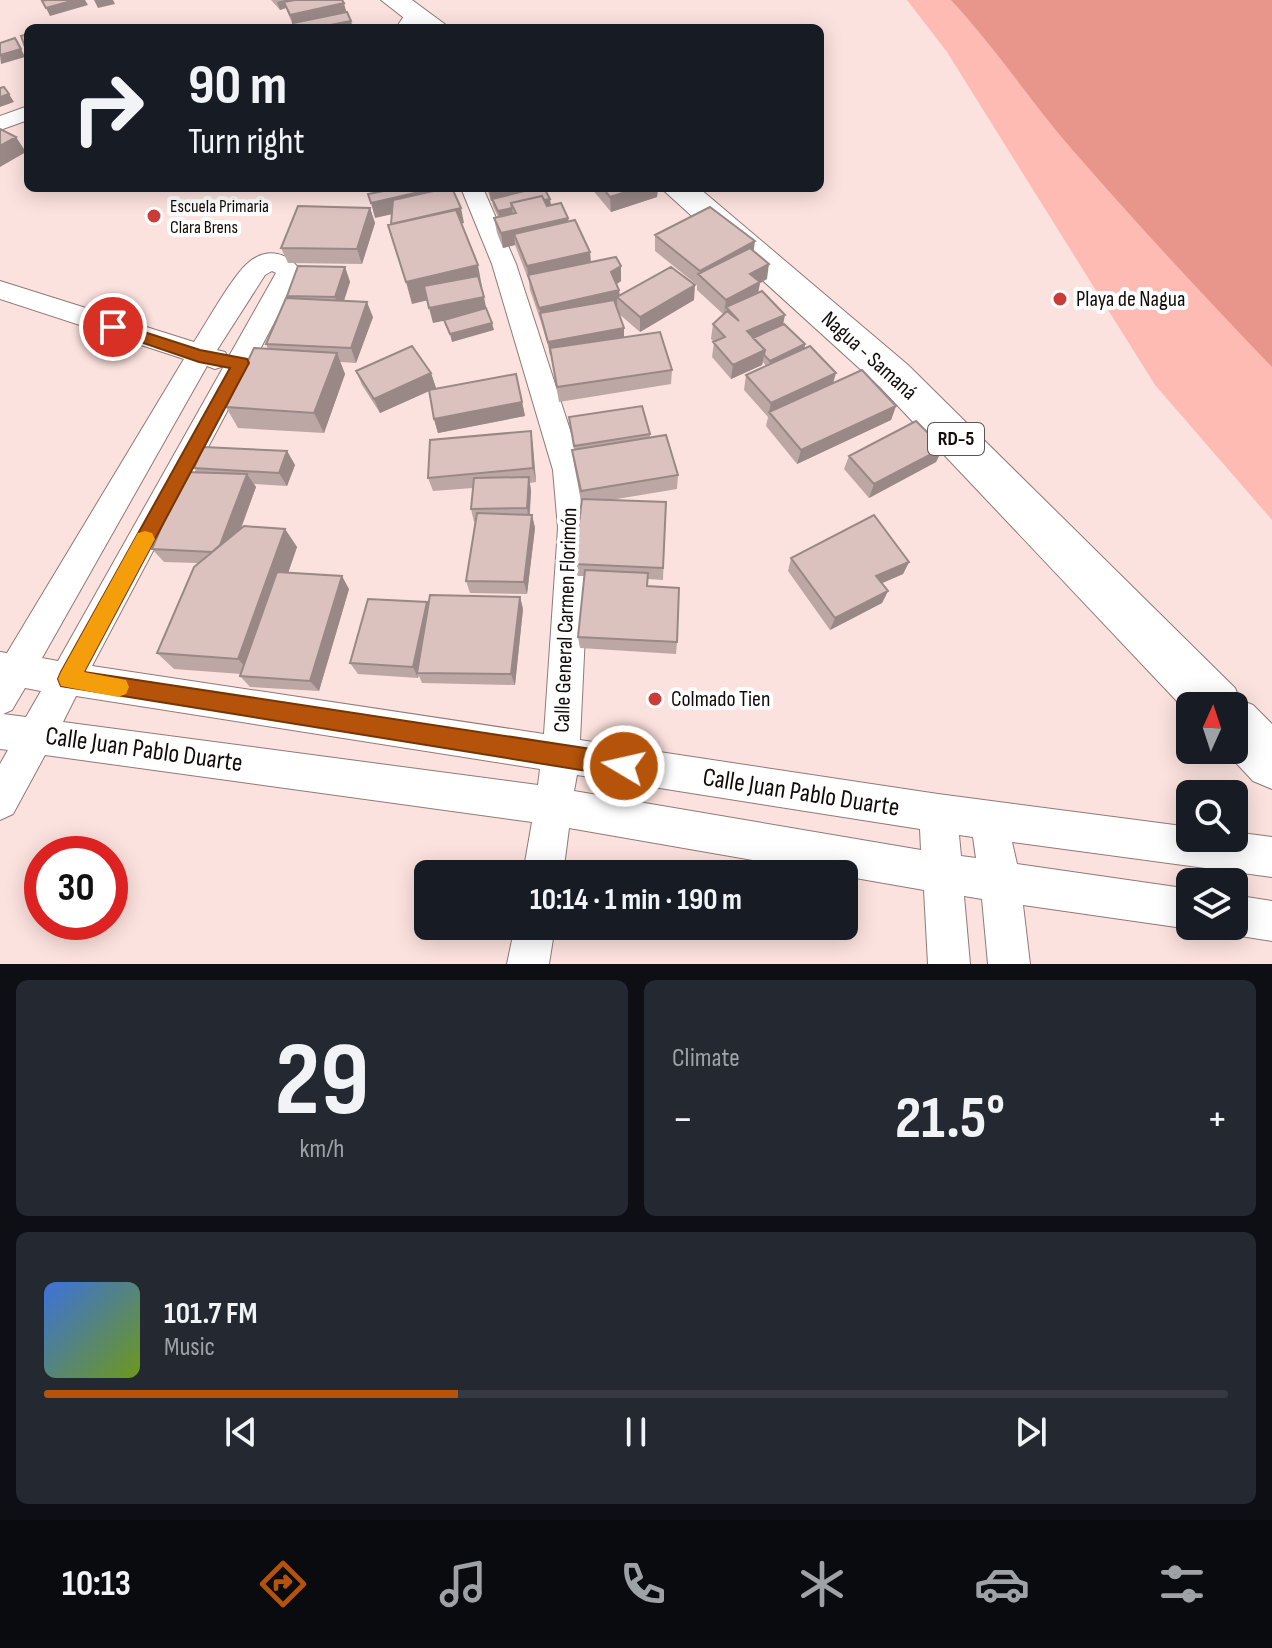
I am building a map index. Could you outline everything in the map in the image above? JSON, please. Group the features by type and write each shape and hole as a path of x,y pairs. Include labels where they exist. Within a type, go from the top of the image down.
{"main road":[{"name":"Nagua - Samaná","path":"683,192 894,376 1203,692"},
{"path":"1248,737 1272,762"}],"street":[{"path":"0,124 24,114"},
{"name":"Calle General Carmen Florimón","path":"474,192 504,264 568,470 574,528 561,756 545,860"},
{"path":"0,801 289,272 279,261 256,269 199,356 5,679"},
{"path":"0,290 199,356 241,363"},
{"name":"Calle Juan Pablo Duarte","path":"5,679 68,679 938,813 1272,857"},
{"name":"Calle Juan Pablo Duarte","path":"0,731 553,806 941,873 1176,907"},
{"path":"938,813 949,964"},
{"path":"989,819 1000,881 1009,964"},
{"path":"1248,917 1272,921"},
{"path":"528,964 532,940"}],"shaded area":[{"path":"907,0 1272,0 1272,520 1155,385 947,52"},
{"path":"951,0 1272,0 1272,367 1095,175"}],"building":[{"path":"75,0 46,8 42,1"},
{"path":"342,0 344,3 290,15 284,2"},
{"path":"347,12 351,21 336,24 293,23"},
{"path":"15,38 21,49 0,55 0,43"},
{"path":"4,87 9,94 0,97 0,88"},
{"path":"0,129 16,137 0,146"},
{"path":"379,192 419,192 371,203 368,194"},
{"path":"429,192 454,192 461,208 391,224 393,200"},
{"path":"521,192 546,192 550,199 544,200 542,196 511,203 512,208 498,211 492,199"},
{"path":"606,192 626,192 610,197"},
{"path":"542,196 547,206 561,203 568,218 501,233 494,218 516,213 511,203"},
{"path":"298,206 370,208 357,249 281,248"},
{"path":"710,207 755,241 700,271 655,235"},
{"path":"456,210 478,265 406,282 388,225"},
{"path":"575,220 590,252 527,266 514,234"},
{"path":"750,248 769,264 750,274 760,282 726,300 698,274"},
{"path":"616,257 621,266 611,272 619,290 539,308 528,275"},
{"path":"298,266 345,267 335,297 287,296"},
{"path":"671,267 695,285 640,317 617,297"},
{"path":"478,276 484,297 429,308 424,286"},
{"path":"762,291 785,315 747,331 765,350 733,365 713,342 725,337 713,324 727,311 739,321 726,307"},
{"path":"286,298 367,302 351,348 266,344"},
{"path":"614,300 624,328 548,342 540,313"},
{"path":"486,308 492,323 450,334 444,320"},
{"path":"784,324 805,344 770,361 764,355 765,350 753,338"},
{"path":"660,332 672,370 557,387 550,348"},
{"path":"412,346 431,373 374,399 356,371"},
{"path":"810,346 836,373 771,403 746,375"},
{"path":"254,348 337,353 314,413 226,407"},
{"path":"862,370 896,406 801,450 769,412"},
{"path":"516,374 522,402 434,419 429,390"},
{"path":"642,406 650,434 574,446 569,417"},
{"path":"916,421 943,448 874,484 849,456"},
{"path":"531,431 533,468 428,478 430,440"},
{"path":"666,435 678,475 581,491 572,450"},
{"path":"203,447 287,451 279,473 194,468"},
{"path":"185,472 247,474 220,545 212,552 152,549"},
{"path":"529,477 527,508 471,509 474,478"},
{"path":"582,499 666,502 663,568 574,564"},
{"path":"477,513 532,515 524,582 466,581"},
{"path":"874,515 909,562 876,576 888,591 835,618 791,558"},
{"path":"244,526 285,529 238,659 157,653 194,567"},
{"path":"585,570 648,573 647,586 679,588 677,642 578,637"},
{"path":"277,572 342,576 310,681 240,676"},
{"path":"430,595 520,597 511,674 417,673"},
{"path":"368,599 427,602 413,667 350,663"}],"slow traffic":[{"path":"118,687 68,679 145,539"}],"place":[{"name":"Escuela Primaria Clara Brens","path":"154,216"},
{"name":"Playa de Nagua","path":"1060,299"},
{"name":"Colmado Tien","path":"655,699"}],"route":[{"path":"113,327 199,356 241,363 68,679 624,766"}]}
